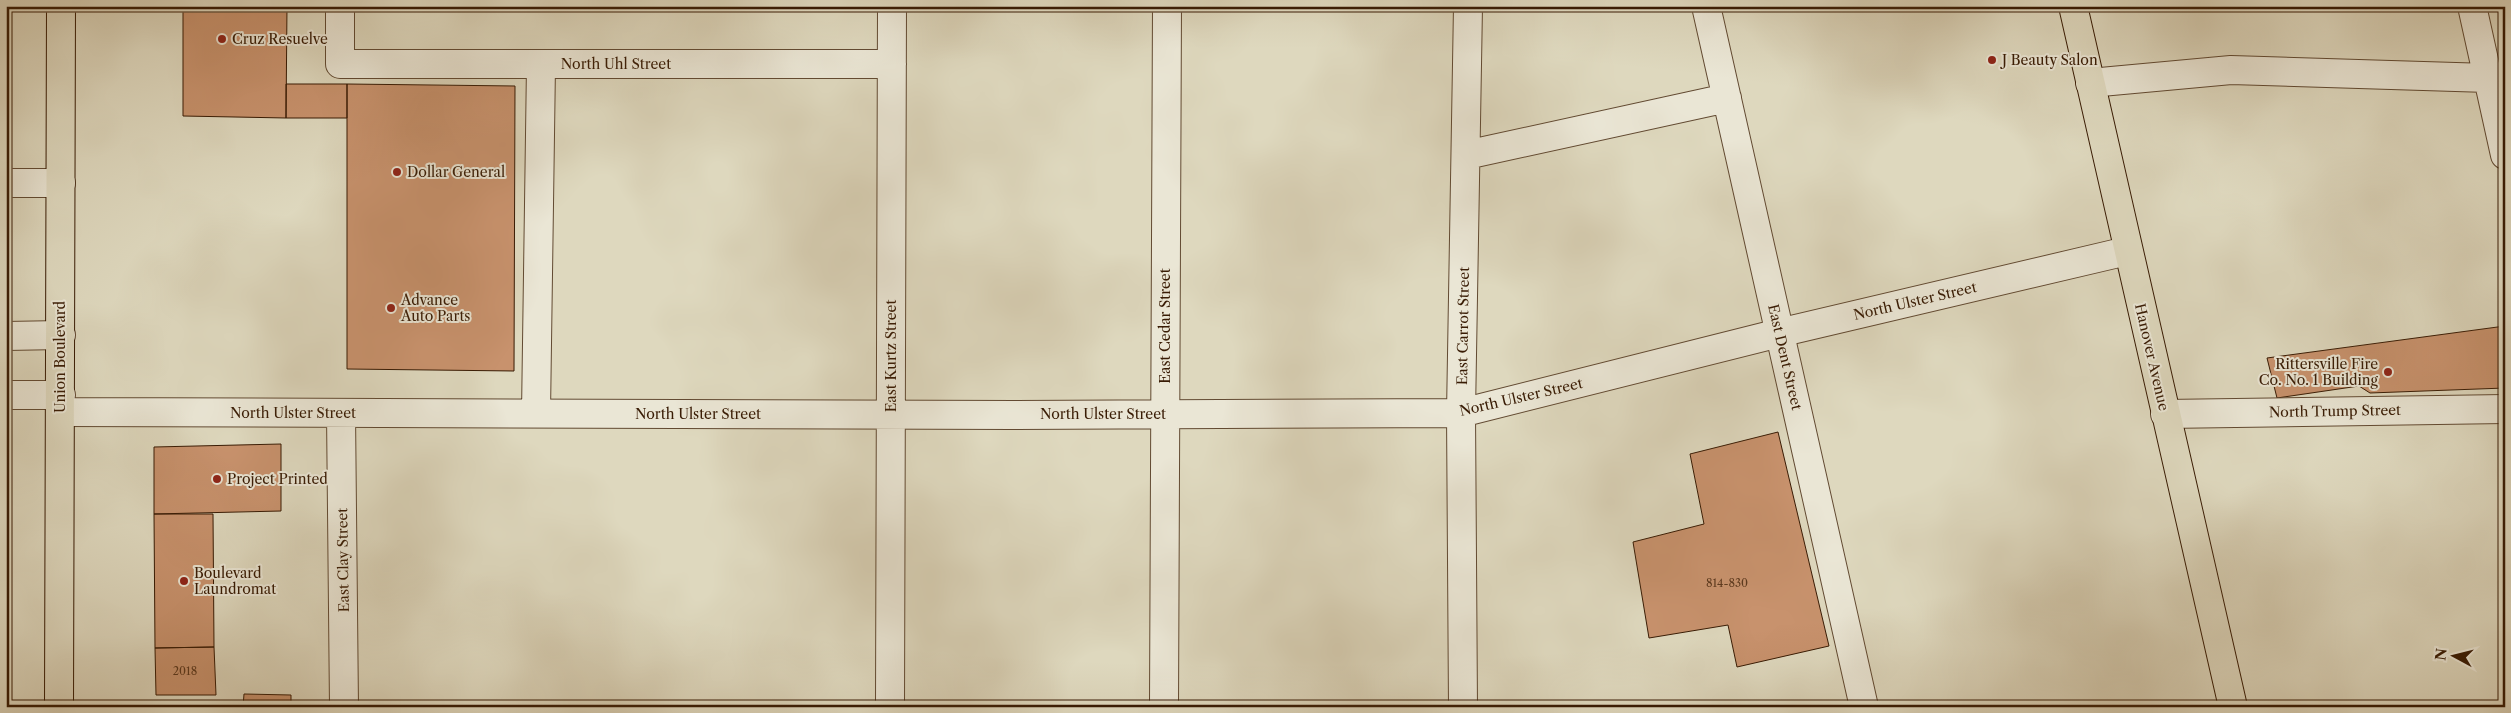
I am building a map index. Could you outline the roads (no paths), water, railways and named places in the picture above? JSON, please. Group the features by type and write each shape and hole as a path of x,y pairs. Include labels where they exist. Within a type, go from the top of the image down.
{"main road":[{"name":"Union Boulevard","path":"59,707 61,6"},
{"name":"Hanover Avenue","path":"2073,6 2127,251 2233,707"}],"street":[{"name":"North Uhl Street","path":"340,6 340,64 892,64"},
{"name":"East Kurtz Street","path":"890,707 892,6"},
{"name":"East Cedar Street","path":"1164,707 1166,6"},
{"name":"East Carrot Street","path":"1463,707 1462,413 1468,6"},
{"name":"East Dent Street","path":"1706,6 1864,707"},
{"path":"2472,6 2505,155"},
{"path":"536,413 541,64"},
{"path":"2090,83 2231,70 2488,78"},
{"path":"1466,155 1727,98"},
{"path":"6,184 61,182"},
{"name":"North Ulster Street","path":"6,396 60,404 341,412 890,414 1462,413 1779,332 2127,251"},
{"path":"6,336 61,335"},
{"name":"North Trump Street","path":"2165,414 2505,408"},
{"name":"East Clay Street","path":"341,412 344,707"}],"place":[{"name":"Cruz Resuelve","path":"222,39"},
{"name":"J Beauty Salon","path":"1992,60"},
{"name":"Dollar General","path":"397,172"},
{"name":"Advance Auto Parts","path":"391,308"},
{"name":"Rittersville Fire Co. No. 1 Building","path":"2388,372"},
{"name":"Project Printed","path":"217,479"},
{"name":"Boulevard Laundromat","path":"184,581"}]}
